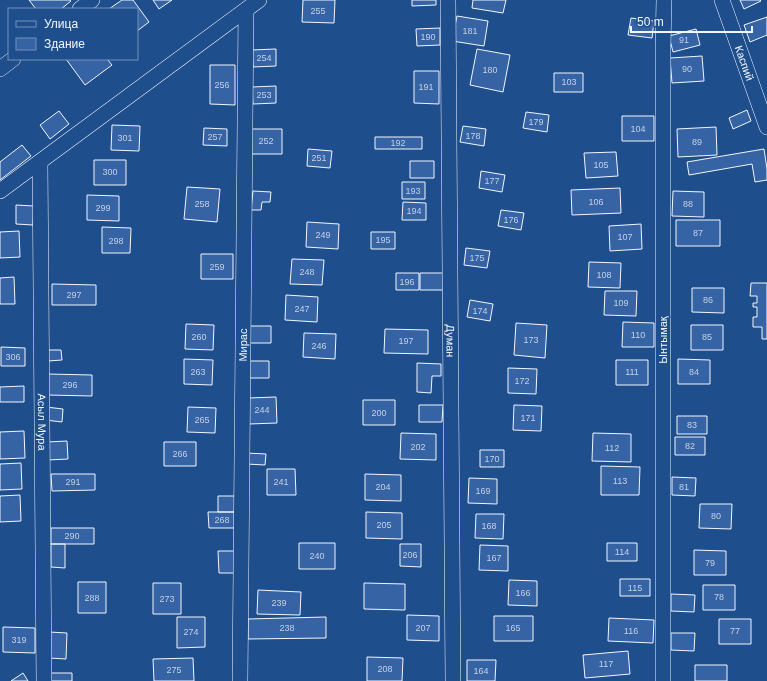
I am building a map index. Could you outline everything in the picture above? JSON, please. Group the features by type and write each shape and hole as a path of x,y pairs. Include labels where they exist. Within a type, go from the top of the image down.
{"street":[{"path":"81,8 92,0"},
{"path":"0,192 259,0"},
{"name":"Думан","path":"448,0 453,681"},
{"name":"Ынтымақ","path":"663,681 664,0"},
{"name":"Каспий","path":"722,0 767,127"},
{"name":"Мирас","path":"240,681 246,10"},
{"path":"0,69 12,60"},
{"name":"Асыл Мура","path":"40,162 44,681"}],"building":[{"path":"29,0 71,1 62,8 35,8"},
{"path":"122,0 133,0 149,22 138,30 138,8 110,8"},
{"path":"153,0 172,0 159,9"},
{"path":"303,0 335,0 334,23 302,22"},
{"path":"412,0 436,0 436,5 412,6"},
{"path":"473,0 506,0 503,13 472,8"},
{"path":"740,0 760,0 761,1 744,9"},
{"path":"457,16 488,21 484,46 452,41"},
{"path":"767,17 767,35 750,42 744,25"},
{"path":"631,18 654,21 652,38 628,35"},
{"path":"440,28 440,45 417,46 416,29"},
{"path":"696,29 700,45 673,52 669,36"},
{"path":"276,49 276,66 253,67 252,50"},
{"path":"477,49 510,55 503,92 470,85"},
{"path":"702,56 704,81 672,83 670,58"},
{"path":"67,60 108,60 112,65 85,85"},
{"path":"210,65 235,65 235,105 210,104"},
{"path":"414,71 439,71 439,104 414,103"},
{"path":"554,73 583,73 583,92 554,92"},
{"path":"276,86 276,103 253,104 252,87"},
{"path":"747,110 751,121 733,129 729,118"},
{"path":"59,111 69,124 50,139 40,125"},
{"path":"526,112 549,115 547,132 523,128"},
{"path":"622,116 654,116 654,141 622,141"},
{"path":"112,125 140,126 139,151 111,150"},
{"path":"463,126 486,129 484,146 460,142"},
{"path":"716,127 717,155 678,157 677,129"},
{"path":"204,128 227,129 227,146 203,145"},
{"path":"250,129 282,129 282,154 250,154"},
{"path":"375,137 422,137 422,149 375,149"},
{"path":"22,145 31,156 0,180 0,162"},
{"path":"308,149 332,151 330,168 307,166"},
{"path":"764,149 767,180 755,182 752,164 689,175 687,162"},
{"path":"616,152 618,176 586,178 584,153"},
{"path":"94,160 126,160 126,185 94,185"},
{"path":"410,161 434,161 434,178 410,178"},
{"path":"481,171 505,175 502,192 479,188"},
{"path":"402,182 425,182 425,199 402,199"},
{"path":"187,187 220,189 217,222 184,219"},
{"path":"620,188 621,213 572,215 571,190"},
{"path":"253,191 271,192 270,202 262,202 261,210 251,210"},
{"path":"673,191 704,192 704,217 672,216"},
{"path":"87,195 119,196 119,221 87,220"},
{"path":"403,202 426,203 426,220 402,220"},
{"path":"16,205 34,206 33,225 16,224"},
{"path":"501,210 524,213 521,230 498,226"},
{"path":"676,220 720,220 720,246 676,246"},
{"path":"307,222 339,224 338,249 306,247"},
{"path":"641,224 642,249 610,251 609,226"},
{"path":"102,227 131,228 130,253 102,253"},
{"path":"19,231 20,257 0,258 0,232"},
{"path":"371,232 395,232 395,249 371,249"},
{"path":"466,248 490,251 487,268 464,265"},
{"path":"201,254 233,254 233,279 201,279"},
{"path":"292,259 324,260 322,285 290,284"},
{"path":"589,262 621,263 620,288 588,287"},
{"path":"396,273 419,273 419,290 396,290"},
{"path":"420,273 444,273 444,290 420,290"},
{"path":"14,277 15,304 0,304 0,278"},
{"path":"751,283 767,283 767,339 762,339 762,327 753,327 753,317 757,317 757,307 753,307 753,303 757,303 757,296 750,296"},
{"path":"52,284 96,285 96,305 52,305"},
{"path":"692,288 724,288 724,313 692,312"},
{"path":"605,291 637,291 636,316 604,315"},
{"path":"286,295 318,297 317,322 285,320"},
{"path":"470,300 493,304 490,321 467,317"},
{"path":"623,322 654,323 654,347 622,347"},
{"path":"516,323 547,325 545,358 514,355"},
{"path":"186,324 214,325 213,350 185,349"},
{"path":"691,325 723,325 723,350 691,350"},
{"path":"247,326 271,326 271,343 248,343"},
{"path":"385,329 428,330 428,354 384,353"},
{"path":"304,333 336,334 335,359 303,357"},
{"path":"1,347 25,348 25,366 1,366"},
{"path":"47,350 61,350 62,360 48,361"},
{"path":"184,359 213,360 212,385 184,384"},
{"path":"678,359 710,360 710,384 678,384"},
{"path":"616,360 648,360 648,385 616,385"},
{"path":"246,361 269,361 269,378 246,378"},
{"path":"417,363 441,364 441,376 432,376 431,393 417,392"},
{"path":"508,368 537,369 536,394 508,393"},
{"path":"48,374 92,375 92,396 48,395"},
{"path":"24,386 24,402 0,402 0,387"},
{"path":"276,397 277,423 249,424 248,398"},
{"path":"363,400 395,400 395,425 363,425"},
{"path":"419,405 443,405 442,422 419,422"},
{"path":"514,405 542,406 541,431 513,430"},
{"path":"46,407 63,409 62,422 45,420"},
{"path":"188,407 216,408 215,433 187,432"},
{"path":"677,416 707,416 707,434 677,434"},
{"path":"24,431 25,458 0,459 0,432"},
{"path":"401,433 436,434 436,460 400,459"},
{"path":"593,433 631,434 631,462 592,461"},
{"path":"675,437 705,437 705,455 675,455"},
{"path":"67,441 68,459 48,460 47,442"},
{"path":"164,442 196,442 196,466 164,466"},
{"path":"480,450 504,450 504,467 480,467"},
{"path":"246,453 266,454 265,465 246,464"},
{"path":"21,463 22,489 0,490 0,464"},
{"path":"601,466 640,467 639,495 601,495"},
{"path":"267,469 295,469 296,495 267,495"},
{"path":"51,474 95,474 95,490 52,491"},
{"path":"365,474 401,475 401,501 365,500"},
{"path":"672,477 696,478 695,496 672,495"},
{"path":"469,478 497,479 497,504 468,503"},
{"path":"20,495 21,521 0,522 0,496"},
{"path":"218,496 236,496 236,512 218,512"},
{"path":"700,504 732,504 731,529 699,528"},
{"path":"208,512 236,512 236,528 209,528"},
{"path":"366,512 402,513 402,539 366,538"},
{"path":"476,514 504,514 503,539 475,538"},
{"path":"51,528 94,528 94,544 51,544"},
{"path":"299,543 335,543 335,569 299,569"},
{"path":"607,543 637,543 637,561 607,561"},
{"path":"51,544 65,544 65,568 51,567"},
{"path":"400,544 421,544 421,567 400,566"},
{"path":"480,545 508,546 508,571 479,570"},
{"path":"694,550 726,551 726,575 694,575"},
{"path":"218,551 236,551 236,573 219,573"},
{"path":"620,579 650,579 650,596 620,596"},
{"path":"509,580 537,581 537,606 508,605"},
{"path":"78,582 106,582 106,613 78,613"},
{"path":"153,583 181,583 181,614 153,614"},
{"path":"364,583 405,584 405,610 364,609"},
{"path":"703,585 735,585 735,610 703,610"},
{"path":"258,590 301,592 300,615 257,614"},
{"path":"671,594 695,595 694,612 671,611"},
{"path":"407,615 439,616 439,641 407,640"},
{"path":"494,616 533,616 533,641 494,641"},
{"path":"177,617 205,617 205,647 177,648"},
{"path":"326,617 326,638 248,639 248,619"},
{"path":"609,618 654,620 653,643 608,641"},
{"path":"719,619 751,619 751,644 719,644"},
{"path":"3,627 35,628 35,653 3,652"},
{"path":"49,632 67,633 66,659 49,658"},
{"path":"671,633 695,633 694,651 671,650"},
{"path":"628,651 630,674 585,678 583,655"},
{"path":"367,657 403,658 402,681 367,681"},
{"path":"193,658 194,681 154,681 153,659"},
{"path":"467,660 496,660 495,681 467,681"},
{"path":"695,665 727,665 727,681 695,681"},
{"path":"23,673 28,681 11,681"},
{"path":"50,673 72,673 72,681 50,681"}]}
